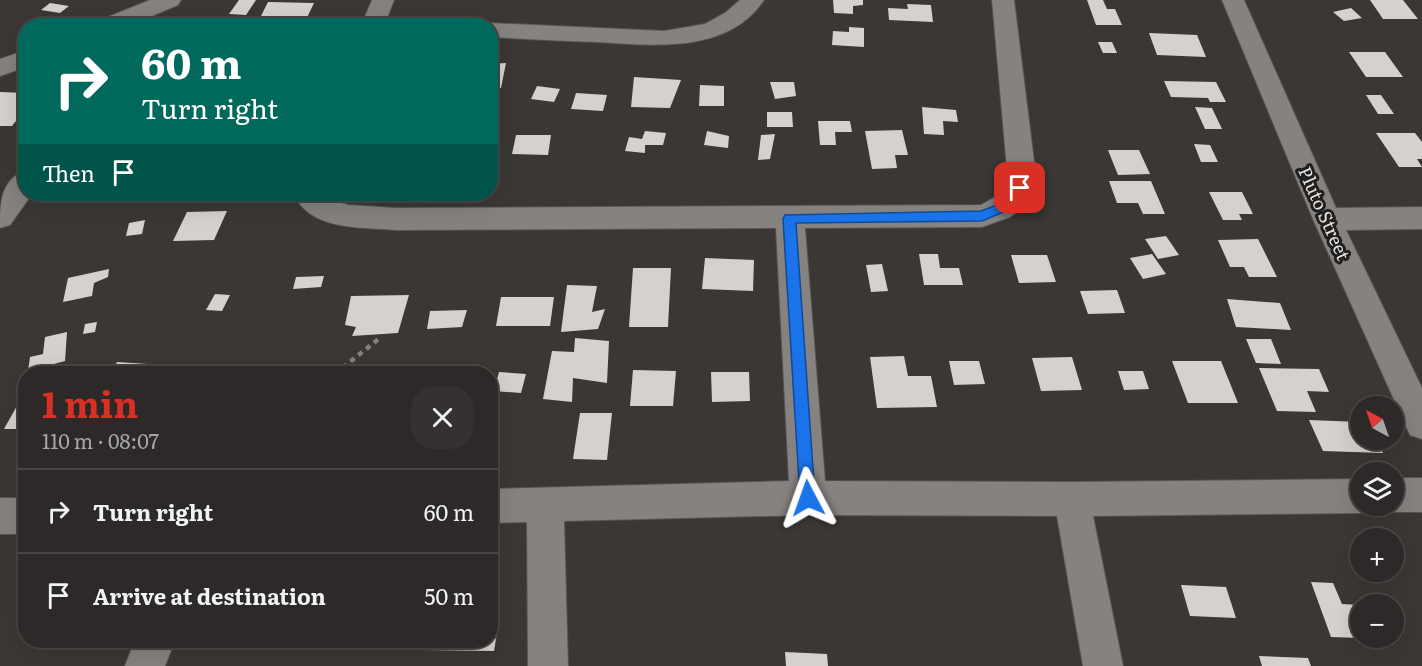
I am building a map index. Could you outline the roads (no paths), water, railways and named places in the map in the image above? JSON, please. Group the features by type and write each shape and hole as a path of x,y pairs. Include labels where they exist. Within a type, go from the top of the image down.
{"street":[{"path":"139,18 170,0"},
{"path":"380,18 383,0"},
{"path":"498,30 664,38 689,36 726,25 742,14 753,0"},
{"path":"314,201 318,206 332,213 396,219 790,219 982,216 1007,206 1020,188 1021,169 1003,0"},
{"name":"Pluto Street","path":"1233,0 1327,219 1422,424"},
{"path":"0,68 18,61"},
{"path":"0,218 18,192"},
{"path":"1327,219 1422,218"},
{"path":"790,219 808,498"},
{"path":"1404,495 1422,495"},
{"path":"498,506 808,498 1072,499 1350,496"},
{"path":"1072,499 1103,666"},
{"path":"545,505 548,666"},
{"path":"0,516 18,516"},
{"path":"146,666 152,648"}]}
